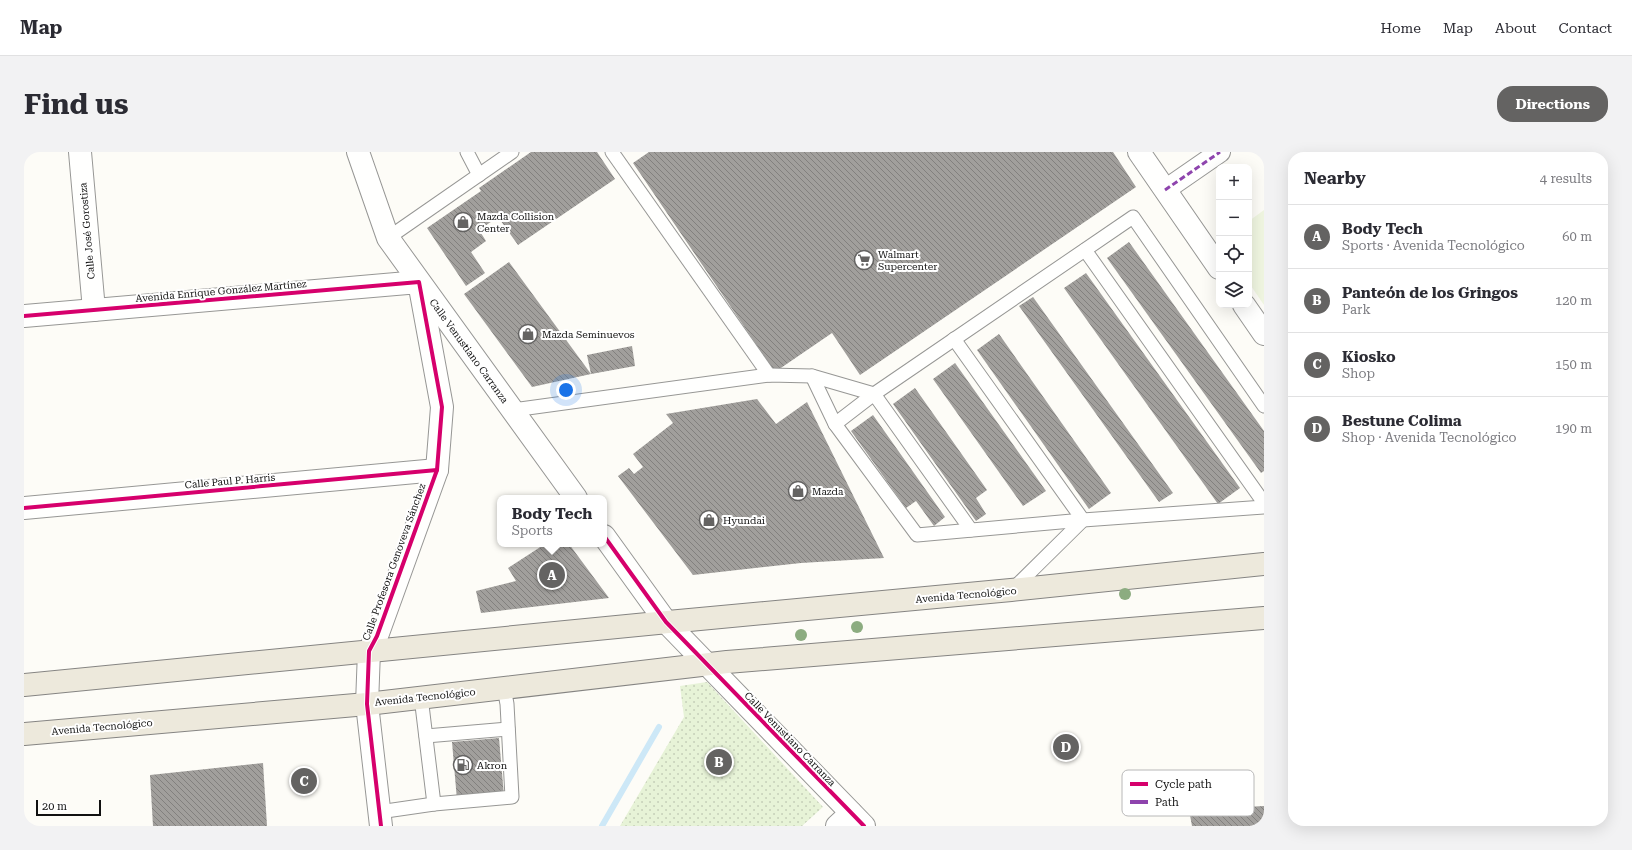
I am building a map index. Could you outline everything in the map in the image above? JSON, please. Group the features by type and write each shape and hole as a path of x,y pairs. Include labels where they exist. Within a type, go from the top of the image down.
{"main road":[{"name":"Avenida Tecnológico","path":"24,685 1011,590 1264,564"},
{"name":"Avenida Tecnológico","path":"24,734 367,704 716,663 1264,618"}],"street":[{"name":"Calle José Gorostiza","path":"80,152 94,310"},
{"name":"Calle Venustiano Carranza","path":"358,152 388,238 574,495"},
{"path":"1139,152 1216,264"},
{"path":"1165,190 1220,152"},
{"name":"Avenida Enrique González Martínez","path":"24,316 419,282"},
{"name":"Calle Profesora Genoveva Sánchez","path":"380,819 367,704 369,651 377,636 437,470 442,406 419,282"},
{"path":"1246,308 1264,334"},
{"name":"Calle Paul P. Harris","path":"24,508 437,470"},
{"path":"607,540 667,622"},
{"name":"Calle Venustiano Carranza","path":"667,622 716,663 851,822"}],"lane":[{"path":"468,152 479,175"},
{"path":"388,238 512,152"},
{"path":"612,152 769,375"},
{"path":"835,424 874,394 1133,217 1264,406"},
{"path":"1085,250 1264,502"},
{"path":"954,339 1083,520"},
{"path":"513,410 769,375 812,376 874,394 971,530"},
{"path":"812,376 835,424 917,536 1083,520 1264,507"},
{"path":"1011,590 1083,520"},
{"path":"380,819 434,804 512,797 507,704 504,688"},
{"path":"421,697 434,804"},
{"path":"426,736 508,728"}],"green space":[{"path":"1264,210 1264,305 1252,287 1252,219"},
{"path":"707,682 823,807 802,826 620,826 684,717 680,686"}],"building":[{"name":"Mazda Collision Center","path":"531,152 597,152 615,179 518,245 498,217 479,230 486,241 471,252 485,273 466,286 427,228 481,191 479,188"},
{"name":"Walmart Supercenter","path":"649,152 1113,152 1136,187 860,375 832,333 775,372 633,163"},
{"path":"1129,242 1264,431 1264,471 1261,473 1107,258"},
{"name":"Mazda Seminuevos","path":"509,262 591,374 532,387 464,294"},
{"path":"1086,273 1240,488 1218,504 1064,288"},
{"path":"1033,297 1173,493 1159,502 1019,306"},
{"path":"999,334 1111,493 1089,509 977,350"},
{"path":"632,346 635,366 591,374 587,355"},
{"path":"955,363 1046,491 1023,506 933,379"},
{"path":"915,388 987,490 976,498 986,514 976,521 893,404"},
{"path":"757,399 776,424 807,402 884,558 801,563 693,575 618,476 629,468 634,474 643,467 633,454 673,423 666,414"},
{"path":"873,415 945,517 934,526 916,501 906,508 851,431"},
{"path":"540,547 571,547 609,598 481,613 476,591 516,581 508,568"},
{"path":"499,738 504,796 457,800 452,742"},
{"path":"263,763 267,826 153,826 150,775"},
{"path":"1264,806 1264,826 1192,826 1190,816 1254,816 1254,807"}],"waterway":[{"path":"602,826 659,727"}],"marked path":[{"path":"1165,190 1220,152"}],"cycle path":[{"path":"24,316 419,282 442,407 437,470 377,636 369,651 367,704 381,826"},
{"path":"24,508 437,470"},
{"path":"607,540 666,622 864,826"}],"place":[{"name":"Mazda Collision Center","path":"463,222"},
{"name":"Walmart Supercenter","path":"864,260"},
{"name":"Mazda Seminuevos","path":"528,334"},
{"name":"Mazda","path":"798,491"},
{"name":"Hyundai","path":"709,520"},
{"name":"Body Tech","path":"552,575"},
{"name":"Bestune Colima","path":"1066,747"},
{"name":"Panteón de los Gringos","path":"719,762"},
{"name":"Akron","path":"463,765"},
{"name":"Kiosko","path":"304,781"}]}
